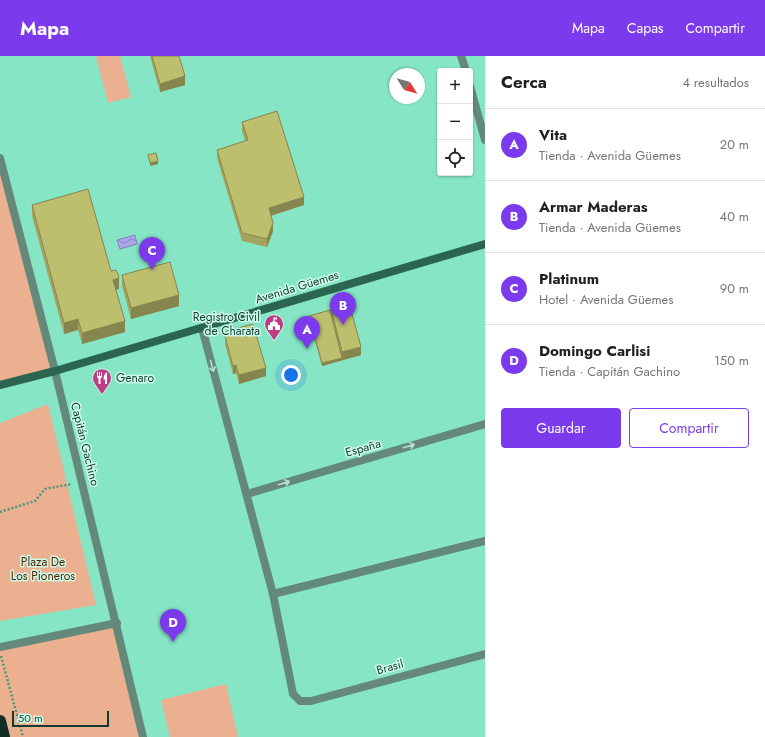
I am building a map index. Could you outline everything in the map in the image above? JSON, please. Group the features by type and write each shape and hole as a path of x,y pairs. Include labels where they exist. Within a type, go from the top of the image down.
{"highway":[{"path":"0,721 4,737"}],"main road":[{"name":"Avenida Güemes","path":"0,385 55,371 485,244"}],"street":[{"path":"462,56 465,68"},
{"path":"473,97 485,140"},
{"name":"Capitán Gachino","path":"0,158 55,371 117,623 143,737"},
{"path":"202,328 273,594 485,541"},
{"name":"España","path":"247,494 485,424"},
{"name":"Brasil","path":"273,594 293,694 300,701 311,701 485,654"},
{"path":"0,647 117,623"}],"path":[{"path":"0,512 35,501 45,489 82,482"},
{"path":"0,653 22,737"}],"green space":[{"path":"120,56 131,97 108,103 96,57"},
{"path":"0,158 55,371 0,385"},
{"name":"Plaza De Los Pioneros","path":"48,404 96,605 0,621 0,423"},
{"path":"117,623 143,737 4,737 0,721 0,647"},
{"path":"226,684 238,737 170,737 161,700"}],"water":[{"path":"135,235 137,244 120,249 117,240"}],"building":[{"path":"152,56 179,56 185,76 160,84"},
{"path":"277,111 304,197 269,208 273,223 267,239 242,233 217,150 248,140 242,122"},
{"path":"156,153 158,161 150,163 148,155"},
{"path":"88,189 111,271 116,270 118,274 119,278 113,280 125,321 82,333 78,319 64,323 32,205"},
{"path":"170,262 179,295 131,308 122,275"},
{"path":"343,300 349,303 361,347 342,352 330,305 332,302"},
{"path":"330,310 342,358 322,363 309,316"},
{"path":"253,324 266,368 239,375 236,365 233,366 225,336 227,331"}],"place":[{"name":"Platinum","path":"152,270"},
{"name":"Armar Maderas","path":"343,325"},
{"name":"Registro Civil de Charata","path":"274,341"},
{"name":"Vita","path":"307,349"},
{"name":"Genaro","path":"102,395"},
{"name":"Domingo Carlisi","path":"173,642"}]}
